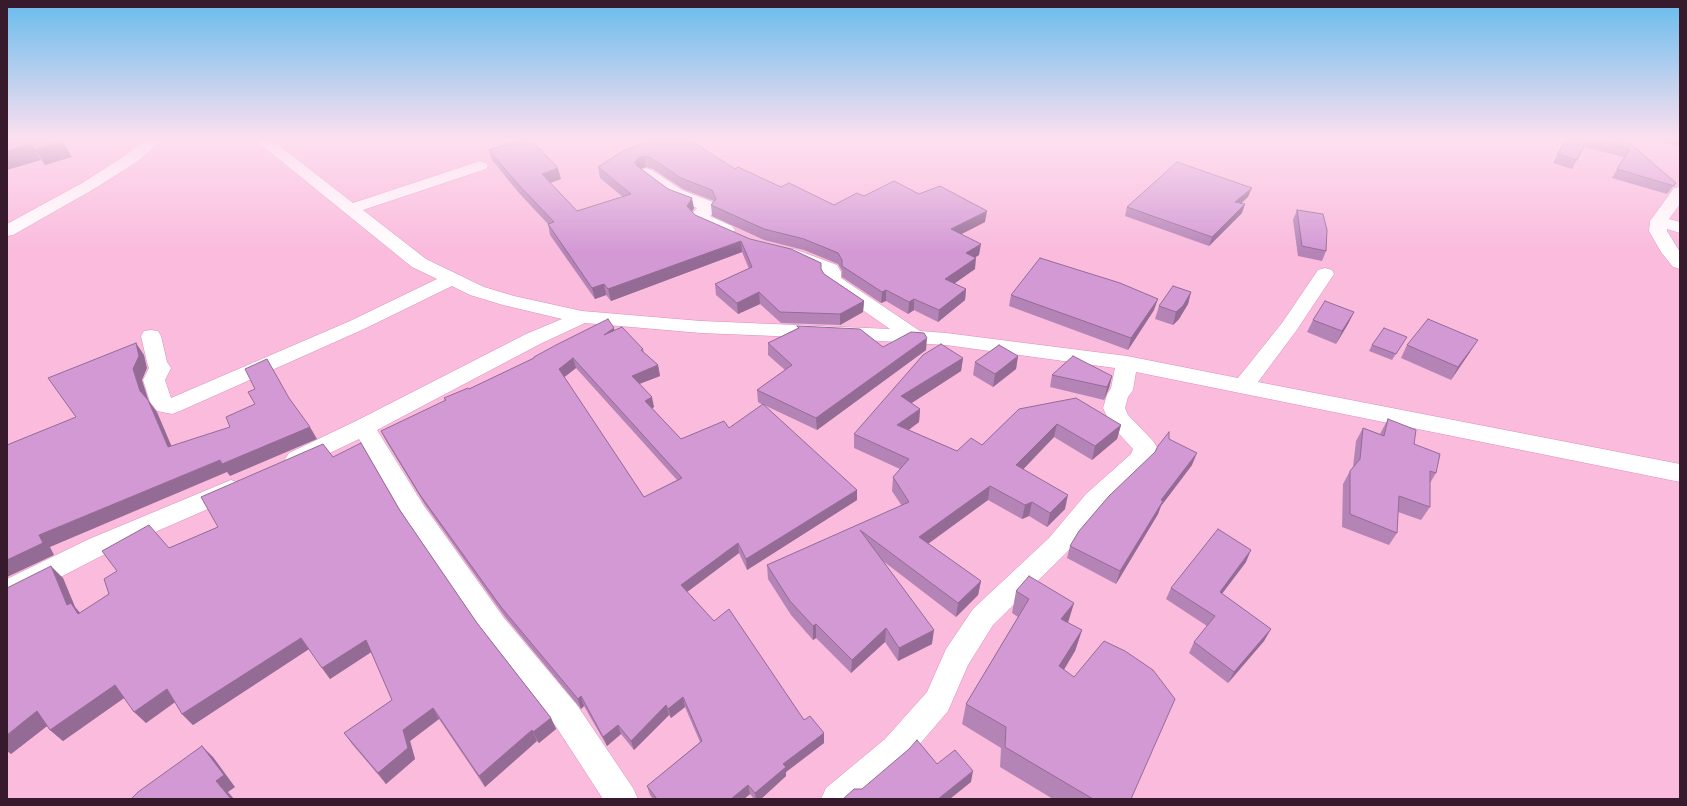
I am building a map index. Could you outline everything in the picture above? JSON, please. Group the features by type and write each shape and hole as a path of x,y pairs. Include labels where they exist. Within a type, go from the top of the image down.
{"street":[{"path":"7,231 102,177"},
{"path":"309,177 419,263 477,291 510,301 582,317 701,327 946,339 1127,363 1632,464 1680,472"},
{"path":"350,209 448,177"},
{"path":"651,177 676,194 706,206 707,210 700,214 700,218 742,239"},
{"path":"1680,192 1659,222 1658,231 1667,248 1680,263"},
{"path":"1659,222 1680,228"},
{"path":"778,250 798,255 830,269 832,272 832,280 916,338"},
{"path":"1243,386 1289,327 1325,274"},
{"path":"151,336 157,362 160,368 154,380 161,402 166,406 172,406 357,325 452,279"},
{"path":"275,469 364,427 533,339 582,317"},
{"path":"837,799 896,749 938,701 956,658 983,617 1058,545 1095,501 1142,458 1145,447 1130,429 1119,419 1114,408 1118,395 1122,390 1127,363"},
{"path":"364,427 415,513 494,626 566,715 622,799"},
{"path":"7,592 98,546 248,481"}],"building":[{"path":"511,177 544,177 577,211 631,194 610,177 651,177 668,189 692,198 687,206 695,215 750,239 791,249 821,263 821,269 824,274 864,301 840,314 780,312 759,292 737,303 715,284 752,267 741,241 608,289 604,284 592,288 548,224 554,222"},
{"path":"679,177 759,177 781,187 789,183 834,205 857,193 864,196 894,181 919,194 940,186 987,211 951,229 981,244 966,253 976,258 945,279 966,289 939,310 914,299 909,302 886,290 882,292 842,266 842,260 838,253 804,239 764,229 711,205 716,199 712,190"},
{"path":"1161,177 1219,177 1252,188 1235,202 1245,204 1212,237 1127,207"},
{"path":"1643,177 1669,177 1676,183 1674,186"},
{"path":"1297,210 1323,214 1327,230 1326,251 1302,246"},
{"path":"1040,258 1120,283 1158,299 1131,338 1011,295"},
{"path":"1173,286 1191,292 1183,306 1176,312 1159,306"},
{"path":"1325,301 1354,312 1342,331 1313,320"},
{"path":"608,319 614,328 604,335 622,327 643,349 641,350 658,365 632,376 652,397 645,401 681,439 724,421 729,428 763,404 857,490 746,559 738,543 681,585 714,621 729,609 804,720 810,716 824,733 783,764 786,767 755,793 748,785 731,799 657,799 647,786 702,741 683,697 668,709 666,705 631,741 618,725 603,737 581,696 578,699 501,607 420,495 381,431 446,400 444,398 468,388 469,389 534,358 556,345","holes":["573,358 682,478 644,497 559,369"]},
{"path":"1428,319 1478,340 1458,367 1407,345"},
{"path":"797,326 860,329 883,347 911,332 924,333 927,338 816,418 757,390 792,365 768,343 799,328"},
{"path":"1384,328 1407,337 1396,354 1372,345"},
{"path":"136,343 139,356 133,369 140,391 148,400 168,447 230,427 226,417 255,404 248,392 255,389 245,369 267,359 289,398 310,427 222,464 220,460 39,535 43,543 7,560 7,445 76,417 48,378"},
{"path":"941,344 963,358 901,396 920,409 897,425 957,451 971,438 982,445 1019,409 1076,398 1121,425 1095,446 1057,424 1016,465 1068,495 1050,513 1032,502 1025,505 990,486 919,537 981,581 958,603 860,530 934,630 899,648 886,628 852,660 816,624 813,626 790,601 767,565 909,502 893,477 909,459 854,434 923,355"},
{"path":"999,345 1018,356 995,374 975,362"},
{"path":"1073,356 1112,376 1107,387 1052,375"},
{"path":"1388,419 1416,430 1414,444 1440,454 1436,473 1430,471 1430,507 1399,496 1397,533 1350,514 1350,471 1360,459 1363,428 1384,436"},
{"path":"1169,432 1169,439 1197,453 1161,500 1163,501 1120,571 1070,546 1079,531 1109,496 1155,452"},
{"path":"361,443 399,509 477,623 551,718 533,732 532,730 479,776 433,708 403,730 408,748 378,773 344,733 392,700 366,640 322,668 301,638 182,714 167,689 134,712 115,685 50,730 37,711 7,735 7,588 51,566 67,605 71,603 78,614 109,594 104,579 117,571 102,551 149,525 169,548 218,527 201,497 323,444 333,457"},
{"path":"1218,529 1251,550 1220,592 1271,629 1234,672 1194,642 1215,616 1171,588"},
{"path":"1029,576 1074,603 1061,619 1082,630 1059,666 1074,677 1104,641 1125,651 1153,670 1175,699 1131,799 1093,799 1005,747 1006,727 966,704 1029,599 1016,591"},
{"path":"917,740 937,764 955,750 973,771 938,799 843,799 854,789 862,789 909,749"},
{"path":"202,746 224,775 216,781 231,799 131,799 138,792"}]}
